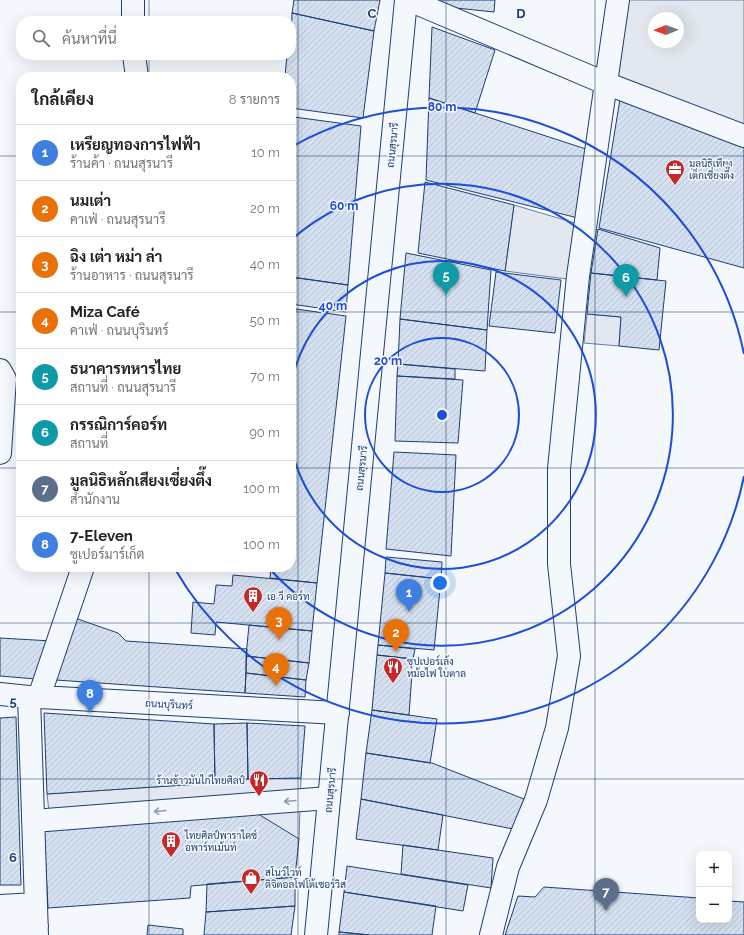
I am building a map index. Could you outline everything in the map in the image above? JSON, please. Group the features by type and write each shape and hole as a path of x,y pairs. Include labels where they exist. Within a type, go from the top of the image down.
{"street":[{"path":"133,0 133,16"},
{"path":"408,0 606,83 744,136"},
{"name":"ถนนสุรนารี","path":"316,935 408,0"},
{"path":"491,935 508,867 536,800 557,728 569,656 559,564 559,469 578,276 618,0"},
{"path":"135,60 136,72"},
{"path":"0,370 5,379 0,453"},
{"path":"0,927 37,930 33,821 34,697 82,572"},
{"name":"ถนนบุรินทร์","path":"0,694 338,713"},
{"path":"33,821 329,798"},
{"path":"0,906 36,904"}],"shaded area":[{"path":"628,0 744,0 744,124 618,79"},
{"path":"514,205 575,223 567,279 505,271"},
{"path":"587,314 621,317 619,346 584,343"},
{"path":"301,778 299,839 51,830 47,794 215,783 248,779"}],"building":[{"path":"294,0 380,0 374,31 292,13"},
{"path":"437,0 495,0 494,12 437,6"},
{"path":"292,13 374,31 363,118 296,109 296,72 285,72 287,60 296,60 296,16 292,16"},
{"path":"432,27 495,50 475,113 429,98"},
{"path":"429,98 589,150 578,218 426,180"},
{"name":"มูลนิธิเทียง เต็กเซี่ยงตึ๊ง","path":"620,99 744,144 744,268 599,228"},
{"path":"296,117 361,126 348,285 296,278"},
{"path":"425,182 514,205 505,271 418,253"},
{"path":"598,229 660,248 657,280 591,273"},
{"path":"406,253 491,270 487,330 400,319"},
{"path":"496,272 561,280 555,333 489,326"},
{"path":"591,273 666,281 659,350 619,346 621,317 587,314"},
{"path":"296,278 348,285 346,312 296,305"},
{"path":"296,309 346,316 317,583 270,578 271,572 296,572"},
{"path":"400,319 487,330 485,371 398,364"},
{"path":"398,364 455,369 455,379 397,376"},
{"path":"397,376 463,380 458,443 395,441"},
{"path":"394,452 456,455 451,556 386,549"},
{"path":"386,557 442,562 441,579 385,573"},
{"path":"385,573 441,579 434,650 378,645"},
{"name":"เอ วี คอร์ท","path":"233,575 317,583 312,631 216,622 215,635 191,633 193,602 214,604 216,585 232,586"},
{"path":"72,617 118,633 126,641 247,649 245,693 56,680"},
{"path":"249,625 312,631 309,663 246,656"},
{"path":"0,638 52,641 36,679 0,676"},
{"path":"378,645 415,649 413,659 377,655"},
{"name":"ซุปเปอร์เล้ง หม้อไฟ ใบตาล","path":"377,655 413,659 409,715 372,710"},
{"path":"246,656 309,663 306,680 246,673"},
{"path":"246,673 306,680 305,697 245,693"},
{"path":"372,710 437,719 430,763 366,753"},
{"path":"44,713 214,724 215,783 47,794"},
{"path":"16,717 21,885 0,885 0,718"},
{"path":"247,723 248,779 215,783 214,724"},
{"path":"247,723 305,726 301,778 248,779"},
{"path":"366,753 432,763 524,799 513,829 361,799"},
{"path":"361,799 443,815 438,850 356,839"},
{"name":"ไทยศิลป์พาราไดซ์ อพาร์ทเม้นท์","path":"255,812 299,839 295,877 191,886 190,898 48,908 44,830"},
{"path":"403,845 493,858 491,888 401,874"},
{"path":"347,866 468,885 463,911 344,892"},
{"name":"สโนว์ไวท์ ดิจิตอลโฟโต้เซอร์วิส","path":"295,877 295,906 206,912 207,884"},
{"path":"544,887 696,898 696,923 732,923 732,901 744,902 744,935 505,935 518,896 535,897"},
{"path":"344,892 436,906 432,935 369,935 339,932"},
{"path":"295,906 291,935 204,935 206,912"},
{"path":"148,925 183,929 183,935 147,935"},
{"path":"339,932 369,935 339,935"}],"place":[{"name":"มูลนิธิเทียง เต็กเซี่ยงตึ๊ง","path":"675,186"},
{"name":"ธนาคารทหารไทย","path":"446,295"},
{"name":"กรรณิการ์คอร์ท","path":"626,297"},
{"name":"เหรียญทองการไฟฟ้า","path":"409,612"},
{"name":"เอ วี คอร์ท","path":"253,613"},
{"name":"ฉิง เต่า หม่า ล่า","path":"279,640"},
{"name":"นมเต่า","path":"396,652"},
{"name":"ซุปเปอร์เล้ง หม้อไฟ ใบตาล","path":"393,684"},
{"name":"Miza Café","path":"276,686"},
{"name":"7-Eleven","path":"90,713"},
{"name":"ร้านข้าวมันไก่ไทยศิลป์","path":"259,797"},
{"name":"ไทยศิลป์พาราไดซ์ อพาร์ทเม้นท์","path":"171,858"},
{"name":"สโนว์ไวท์ ดิจิตอลโฟโต้เซอร์วิส","path":"251,895"},
{"name":"มูลนิธิหลักเสียงเซี่ยงตึ๊ง","path":"606,911"}]}
